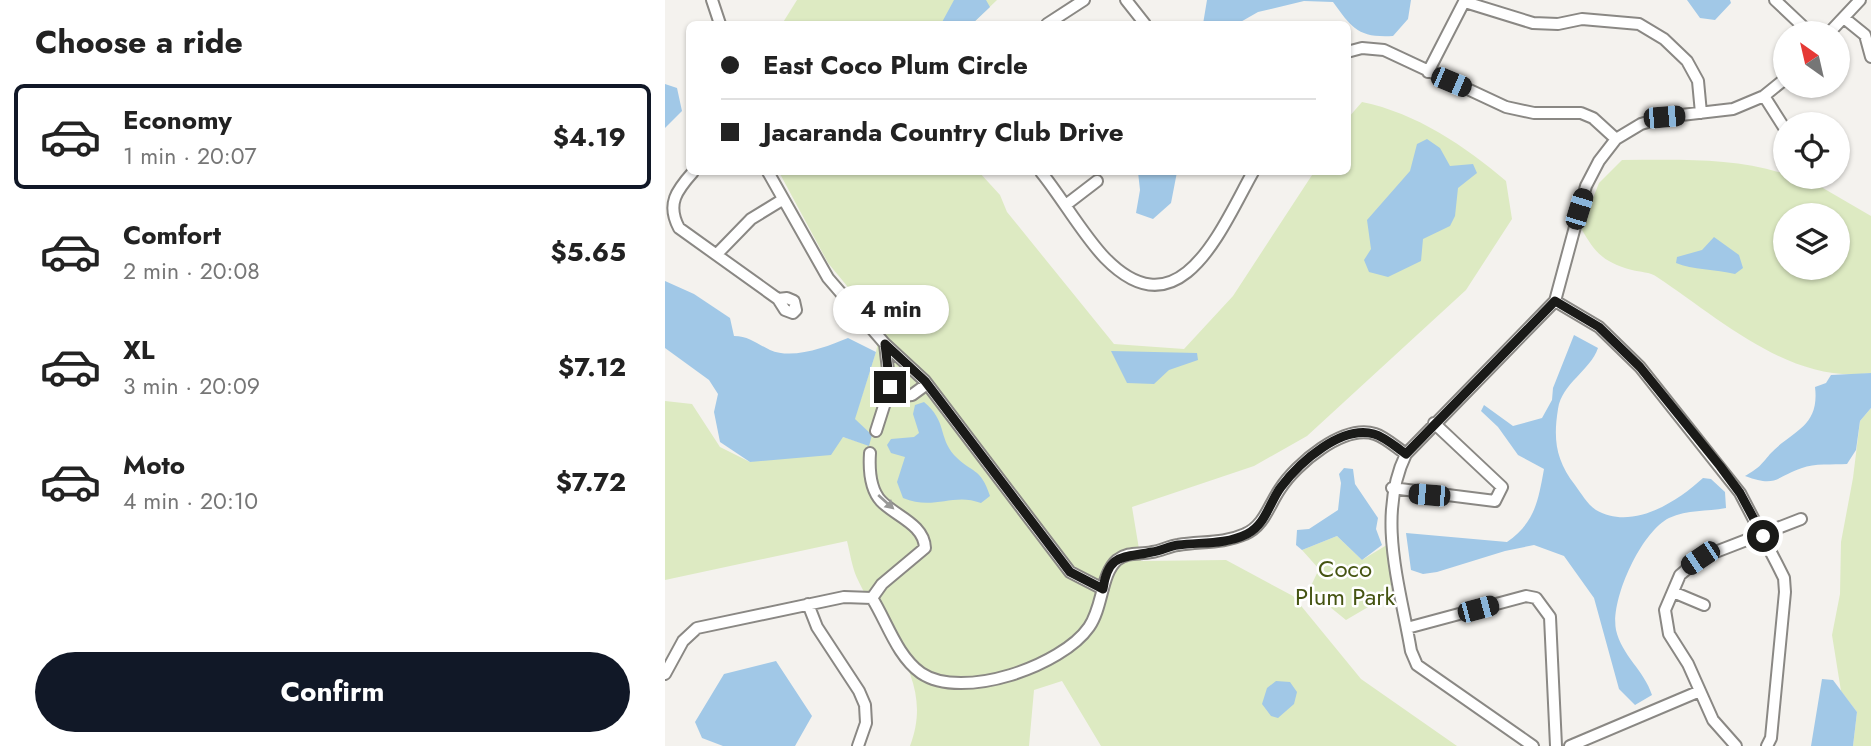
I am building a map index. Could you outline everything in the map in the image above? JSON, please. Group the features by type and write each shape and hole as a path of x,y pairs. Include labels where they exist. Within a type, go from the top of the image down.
{"street":[{"path":"712,0 719,21"},
{"path":"1052,21 1084,0"},
{"path":"1126,0 1143,21"},
{"path":"1775,0 1797,21"},
{"path":"1841,21 1860,0"},
{"path":"1428,72 1465,1 1533,23 1558,24 1582,19 1639,24 1664,39 1687,61 1698,81 1701,113"},
{"path":"1844,18 1865,35 1871,57"},
{"path":"1351,51 1362,48 1384,50 1506,107 1534,113 1581,113 1593,118 1616,139"},
{"path":"1532,746 1417,665 1407,628 1393,550 1390,510 1392,488 1406,454 1555,301 1586,186 1599,161 1616,139 1641,124 1664,117 1733,109 1764,96 1773,89"},
{"path":"1764,96 1774,112"},
{"path":"690,175 677,190 672,202 674,218 679,228 718,253 778,299"},
{"path":"770,175 828,278 885,344 927,384 1070,572 1103,589"},
{"path":"1043,175 1103,256 1119,271 1140,284 1163,284 1192,271 1206,254 1251,175"},
{"path":"1067,204 1097,181"},
{"path":"718,253 751,219 782,200"},
{"path":"1555,301 1599,327 1640,367 1740,493 1784,578 1785,592 1771,738 1767,746"},
{"path":"876,430 888,393 885,344"},
{"path":"888,393 909,388 918,375"},
{"path":"888,393 912,395 927,384"},
{"path":"1392,488 1495,501 1501,487 1434,423"},
{"path":"872,598 899,648 921,673 941,681 968,684 998,678 1057,655 1087,630 1097,614 1103,589 1115,562 1128,554 1150,553 1177,545 1231,539 1248,533 1262,522 1282,485 1329,442 1352,432 1376,434 1406,454"},
{"path":"870,453 873,485 881,501 903,515 924,540 925,548 882,584 872,598"},
{"path":"1736,746 1713,720 1669,635 1665,610 1681,575 1700,558 1763,536 1801,519"},
{"path":"1673,592 1704,606"},
{"path":"1407,628 1526,596 1536,598 1544,604 1550,617 1556,746"},
{"path":"665,674 683,641 697,628 844,597 872,598"},
{"path":"808,604 817,627 859,691 865,705 866,723 858,746"},
{"path":"1570,746 1601,741 1700,691"}],"green space":[{"path":"797,0 997,0 975,21 784,21"},
{"path":"1362,102 1402,114 1439,132 1506,181 1512,219 1466,290 1307,436 1254,466 1132,507 1141,561 1226,560 1293,596 1361,679 1457,746 1101,746 1062,681 1034,690 1029,746 910,746 916,722 912,678 857,578 847,541 665,580 665,401 692,404 720,447 750,462 843,437 868,445 872,435 854,420 876,352 881,327 828,263 781,175 982,175 1000,195 1007,212 1114,344 1184,349 1233,296 1312,175 1351,175 1351,115"},
{"path":"1622,160 1684,160 1746,165 1773,171 1773,189 1825,189 1849,203 1773,203 1773,280 1850,280 1850,204 1871,216 1871,373 1841,374 1813,369 1784,359 1731,329 1654,275 1622,267 1607,260 1591,244 1581,228 1599,183"},
{"path":"1871,408 1871,746 1853,746 1857,712 1841,691 1832,635 1840,594 1841,542 1860,421"},
{"name":"Coco Plum Park","path":"1337,536 1362,560 1390,543 1396,580 1391,582 1392,593 1346,620 1309,590 1319,569 1302,550"}],"water":[{"path":"954,0 986,0 990,7 975,21 943,21"},
{"path":"1207,0 1411,0 1408,19 1393,36 1372,35 1357,30 1333,2 1304,1 1258,12 1242,21 1204,21"},
{"path":"1687,0 1730,0 1731,3 1715,20 1700,18"},
{"path":"665,84 677,88 682,111 665,128"},
{"path":"1427,139 1440,148 1450,166 1473,164 1477,173 1458,188 1455,216 1450,226 1423,239 1421,261 1388,277 1369,272 1364,260 1371,249 1367,220 1410,171 1417,144"},
{"path":"1138,175 1176,175 1171,203 1153,219 1136,213 1140,190"},
{"path":"1714,237 1739,255 1743,268 1735,274 1676,263 1677,257 1702,250"},
{"path":"665,281 694,294 730,318 734,336 749,339 770,350 799,353 848,338 876,352 855,419 872,435 869,446 843,437 831,455 750,462 720,442 714,412 718,394 709,380 665,348"},
{"path":"1574,335 1598,348 1561,400 1556,440 1564,467 1590,505 1610,516 1639,515 1667,504 1703,478 1711,479 1725,492 1726,508 1683,513 1658,526 1638,552 1630,568 1618,602 1616,630 1623,648 1644,678 1652,695 1635,705 1619,689 1594,598 1564,556 1534,545 1437,572 1423,574 1411,570 1406,533 1507,542 1524,527 1534,510 1544,469 1518,455 1498,427 1481,411 1484,405 1513,426 1542,418 1552,400 1553,388"},
{"path":"1111,351 1197,353 1198,360 1169,370 1154,384 1127,383"},
{"path":"1871,373 1871,408 1860,421 1856,450 1847,464 1807,466 1770,481 1745,476 1808,420 1813,412 1815,387 1826,383 1831,375"},
{"path":"924,402 936,416 954,455 975,471 987,487 990,496 981,503 961,499 924,503 903,498 897,482 905,457 891,453 887,445 891,439 914,437 919,433 913,414 915,405"},
{"path":"1344,468 1353,469 1355,484 1378,518 1376,529 1382,545 1362,560 1337,536 1302,550 1296,545 1297,530 1309,529 1338,510 1341,483 1339,474"},
{"path":"776,661 812,716 795,746 723,746 702,738 695,722 724,674"},
{"path":"1822,679 1833,680 1857,712 1853,746 1811,746"},
{"path":"1276,681 1290,682 1297,692 1294,704 1278,718 1271,716 1262,704 1267,688"}],"route":[{"path":"890,387 885,344 925,381 996,478 1070,572 1103,589 1108,572 1115,562 1128,554 1150,553 1177,545 1205,544 1248,533 1262,522 1282,485 1329,442 1352,432 1376,434 1406,454 1495,359 1555,301 1599,327 1640,367 1740,493 1763,536"}]}
